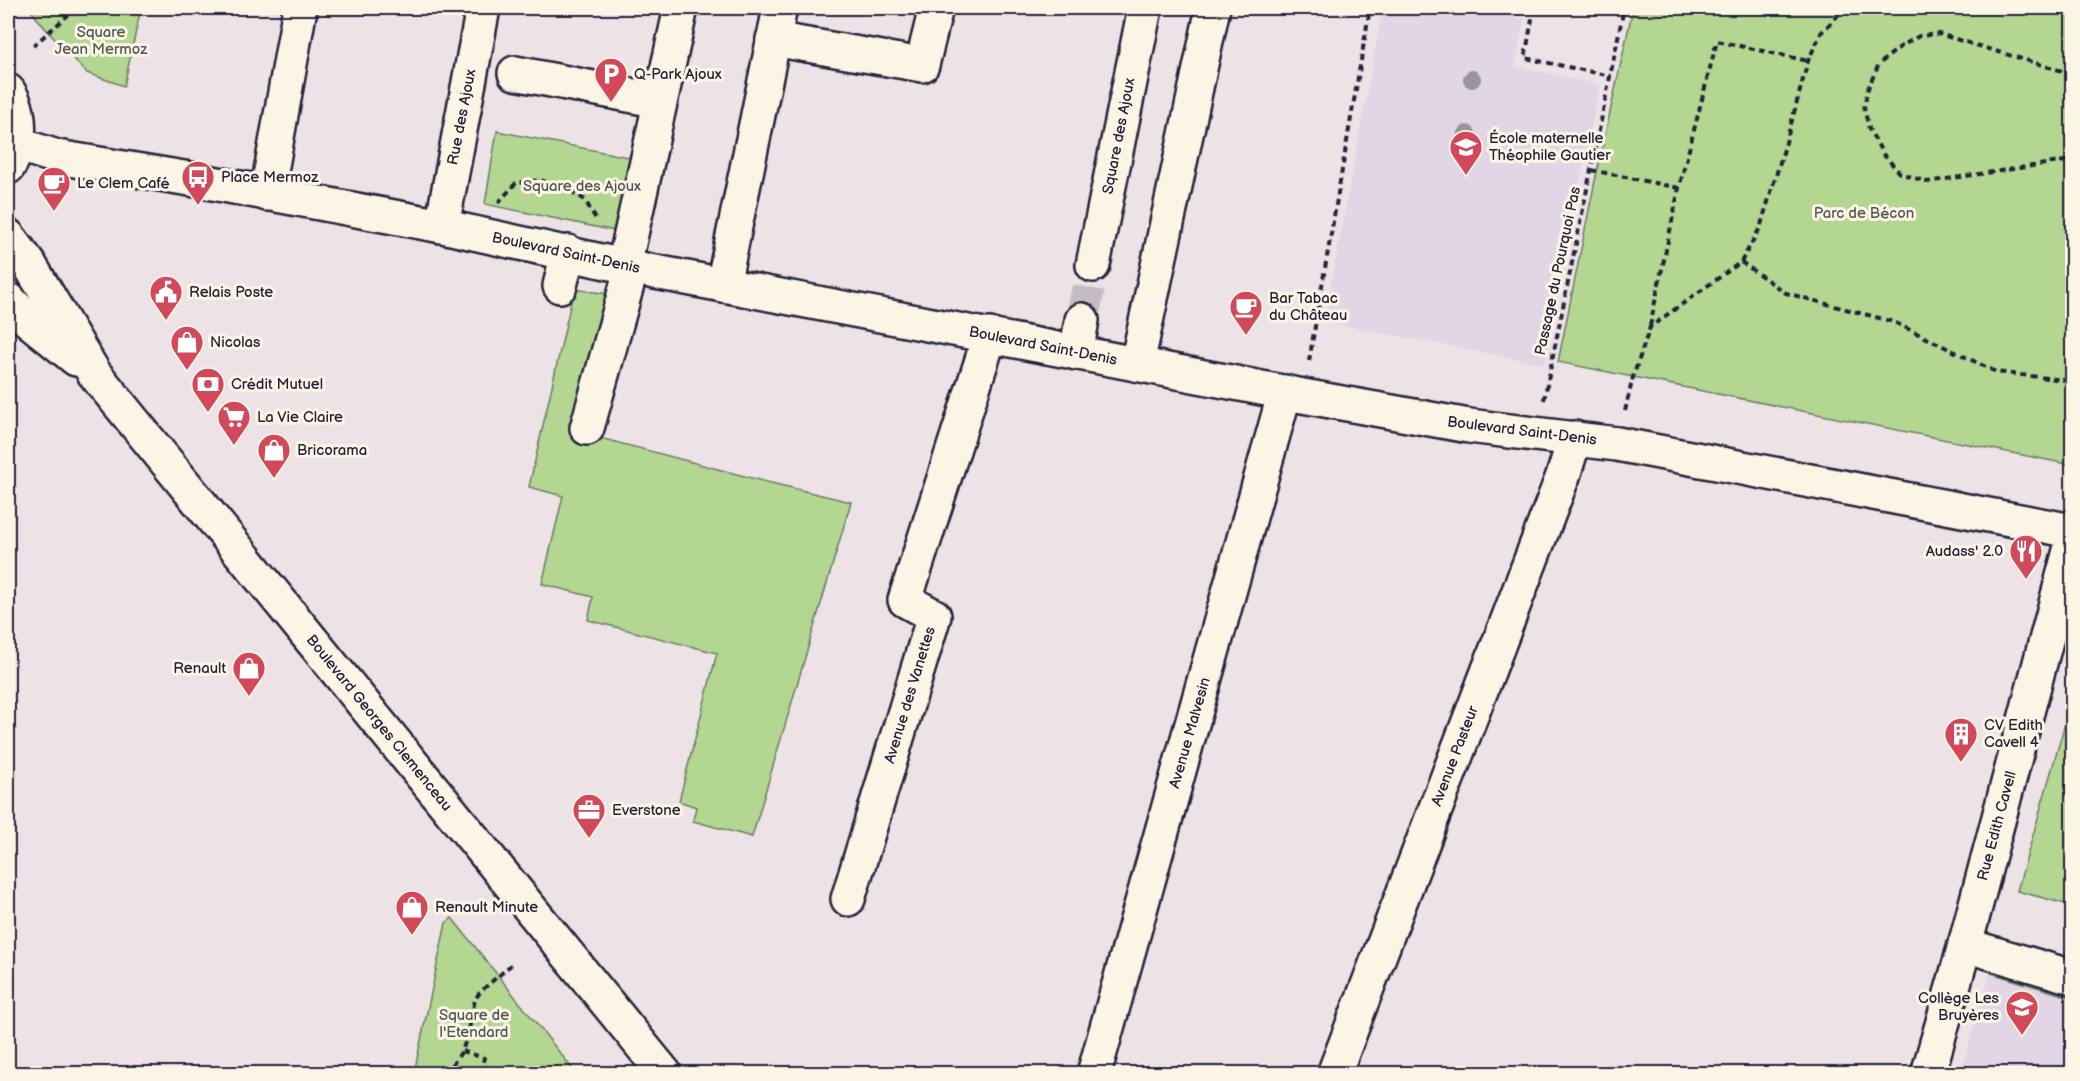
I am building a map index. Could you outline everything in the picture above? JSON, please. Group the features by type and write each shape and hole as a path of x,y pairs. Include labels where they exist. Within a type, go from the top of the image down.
{"main road":[{"path":"267,194 300,8"},
{"name":"Rue des Ajoux","path":"442,226 483,8"},
{"path":"587,428 628,266 660,101 681,8"},
{"path":"723,285 780,8"},
{"path":"773,39 922,65 936,8"},
{"name":"Square des Ajoux","path":"1093,265 1145,8"},
{"path":"1137,364 1214,8"},
{"path":"515,73 660,101"},
{"path":"8,91 18,120 12,155"},
{"name":"Boulevard Saint-Denis","path":"12,155 57,157 202,181 442,226 723,285 1294,394 1469,426 1617,444 2073,531"},
{"name":"Boulevard Georges Clemenceau","path":"8,236 28,262 94,373 665,1074"},
{"path":"560,286 568,252"},
{"name":"Boulevard Georges Clemenceau","path":"8,299 29,321 94,373"},
{"path":"1076,353 1083,320"},
{"name":"Avenue des Vanettes","path":"848,899 934,616 905,600 990,335"},
{"name":"Avenue Malvesin","path":"1094,1074 1294,394"},
{"name":"Avenue Pasteur","path":"1334,1074 1575,438"},
{"name":"Rue Edith Cavell","path":"1928,1074 2073,543"},
{"path":"1965,945 2073,977"}],"path":[{"path":"33,46 75,8"},
{"path":"1294,394 1370,8"},
{"path":"1534,8 1525,58 1611,76"},
{"name":"Passage du Pourquoi Pas","path":"1537,433 1624,8"},
{"path":"1650,327 1741,262 1760,228 1808,61 1821,33 1845,8"},
{"path":"2042,8 2073,16"},
{"path":"2073,74 1939,34 1918,36 1879,64 1868,88 1864,108 1869,129 1883,154 1900,173 1927,182 2073,160"},
{"path":"1617,444 1633,377 1650,327 1679,188 1717,41 1808,61"},
{"path":"1591,170 1679,188"},
{"path":"495,209 499,201 516,183 540,180 566,188 585,200 598,228"},
{"path":"1741,262 1786,293 1894,322 1996,372 2073,381"},
{"path":"447,1074 462,1051 475,999 512,964"},
{"path":"462,1051 484,1058 480,1074"},
{"path":"482,1066 508,1074"}],"shaded area":[{"name":"École maternelle Théophile Gautier","path":"1383,8 1465,8 1524,19 1515,66 1600,85 1567,241 1545,364 1324,322"},
{"name":"Collège Les Bruyères","path":"1991,973 2072,998 2072,1073 1960,1073"}],"green space":[{"name":"Square Jean Mermoz","path":"33,8 141,8 124,86 87,73 49,33 32,12"},
{"name":"Parc de Bécon","path":"1633,8 2072,8 2072,465 1558,362"},
{"name":"Square des Ajoux","path":"497,131 633,158 615,231 485,204"},
{"path":"574,289 608,294 600,438 851,502 752,837 693,821 696,807 679,801 717,653 588,620 593,597 542,584 563,496 529,487"},
{"path":"2072,699 2072,881 2066,904 2017,891"},
{"name":"Square de l'Etendard","path":"452,918 576,1073 414,1073 446,923"},
{"path":"1994,962 2072,986 2072,998 1991,973"}],"tunnel":[{"path":"1082,320 1093,265"}],"place":[{"name":"Q-Park Ajoux","path":"611,103"},
{"name":"École maternelle Théophile Gautier","path":"1466,176"},
{"name":"Place Mermoz","path":"198,206"},
{"name":"Le Clem Café","path":"54,212"},
{"name":"Relais Poste","path":"166,321"},
{"name":"Bar Tabac du Château","path":"1246,336"},
{"name":"Nicolas","path":"187,371"},
{"name":"Crédit Mutuel","path":"208,413"},
{"name":"La Vie Claire","path":"234,446"},
{"name":"Bricorama","path":"274,479"},
{"name":"Audass' 2.0","path":"2026,580"},
{"name":"Renault","path":"249,697"},
{"name":"CV Edith Cavell 4","path":"1961,763"},
{"name":"Everstone","path":"589,839"},
{"name":"Renault Minute","path":"412,936"},
{"name":"Collège Les Bruyères","path":"2022,1036"}]}
